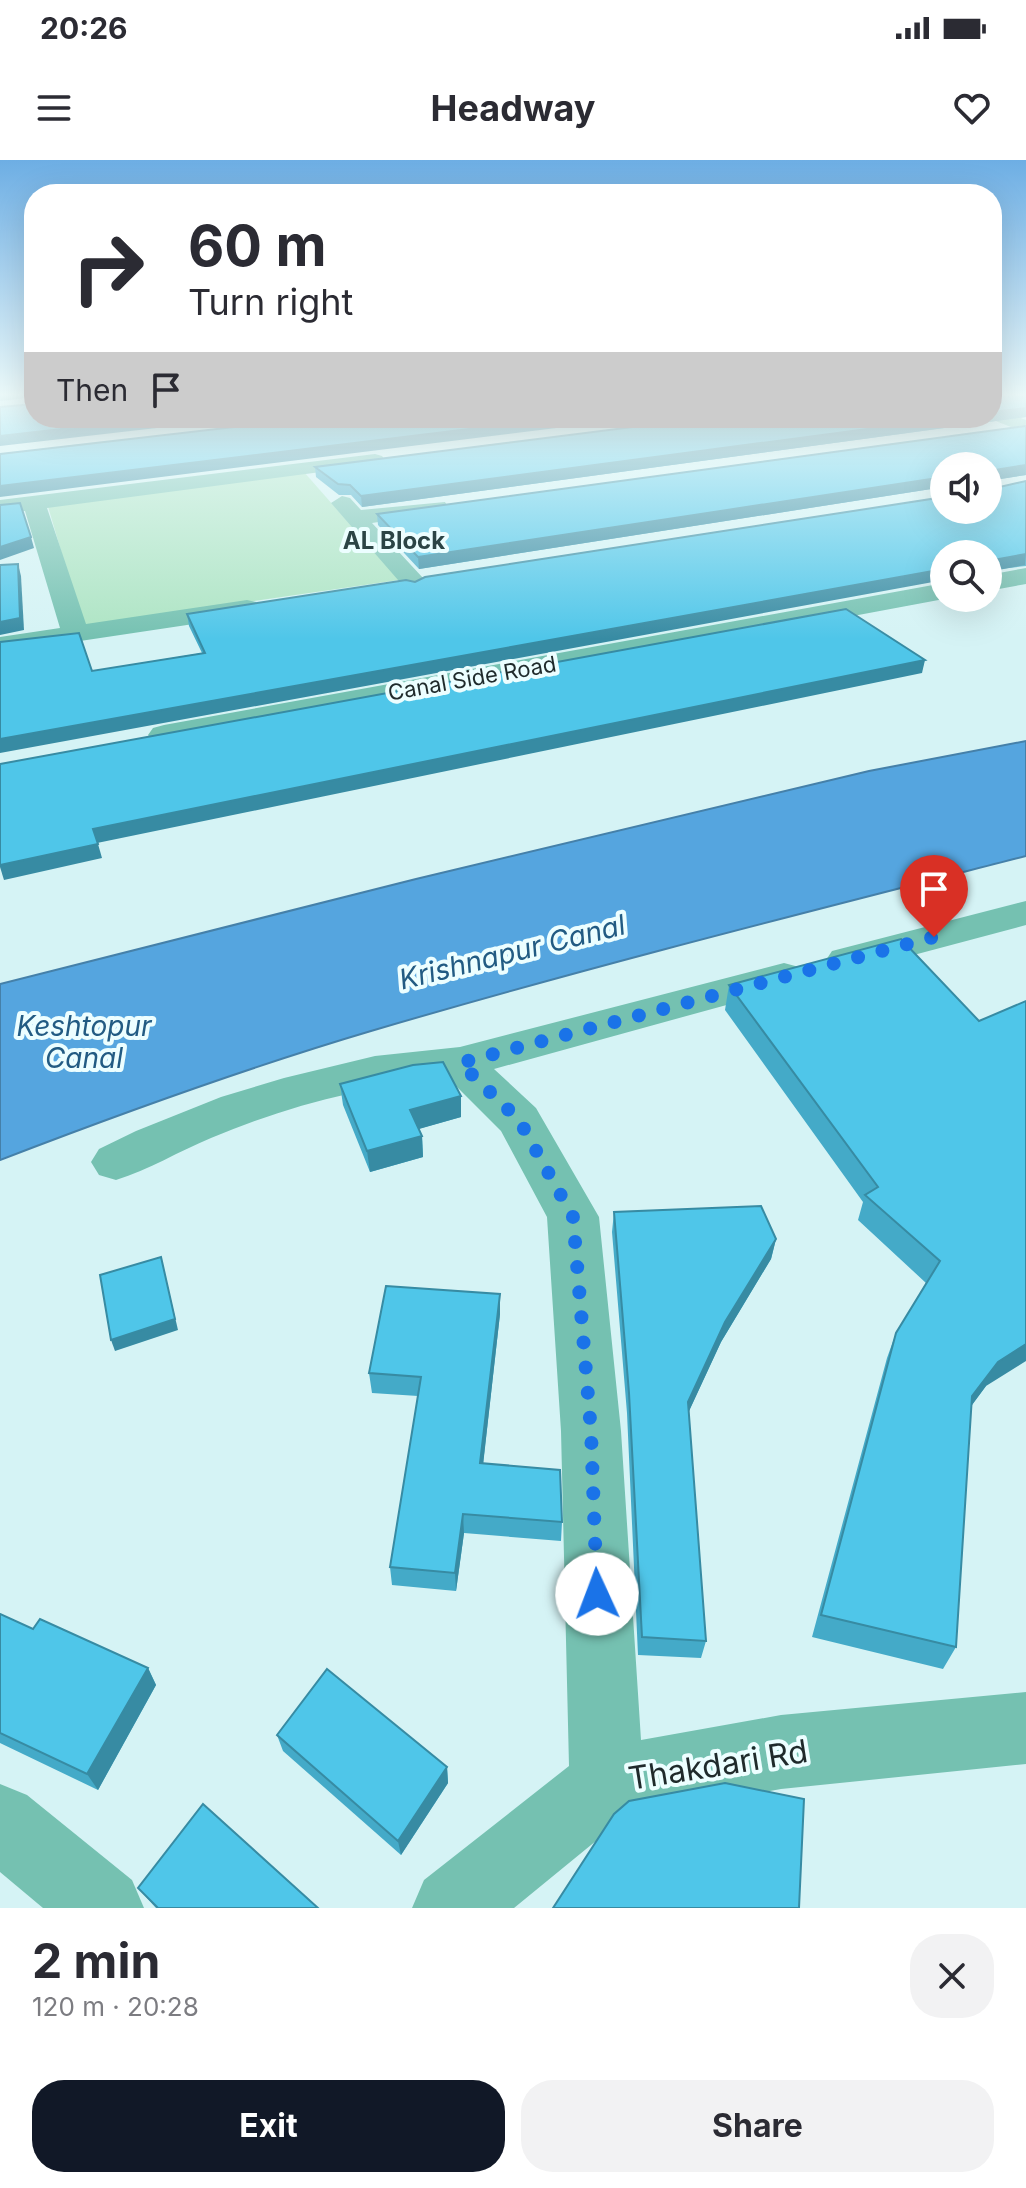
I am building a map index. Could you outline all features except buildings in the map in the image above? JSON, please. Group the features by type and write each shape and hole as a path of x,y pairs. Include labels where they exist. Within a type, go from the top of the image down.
{"street":[{"path":"0,507 249,476"},
{"path":"317,476 414,583"},
{"path":"34,502 76,634"},
{"path":"356,518 456,504"},
{"path":"26,565 53,561"},
{"path":"1002,580 1026,576"},
{"path":"384,588 445,578"},
{"name":"Canal Side Road","path":"132,741 930,594"},
{"path":"0,645 276,604"},
{"path":"116,1162 200,1125 374,1070 460,1063 1026,913"},
{"path":"460,1063 519,1120 573,1217 591,1431 607,1784"},
{"name":"Thakdari Rd","path":"452,1908 607,1784 781,1752 1026,1728"},
{"path":"0,1822 104,1908"}],"green space":[{"path":"274,476 307,476 399,580 83,626 47,503"}],"water":[{"name":"Keshtopur Canal","path":"1026,741 1026,856 616,962 371,1031 184,1092 0,1160 0,984 416,879 869,771"}],"district":[{"name":"AL Block","path":"394,541"}],"route":[{"path":"597,1594 591,1431 573,1217 519,1120 460,1063 934,937"}],"water label":[{"name":"Krishnapur Canal","path":"512,952"}]}
